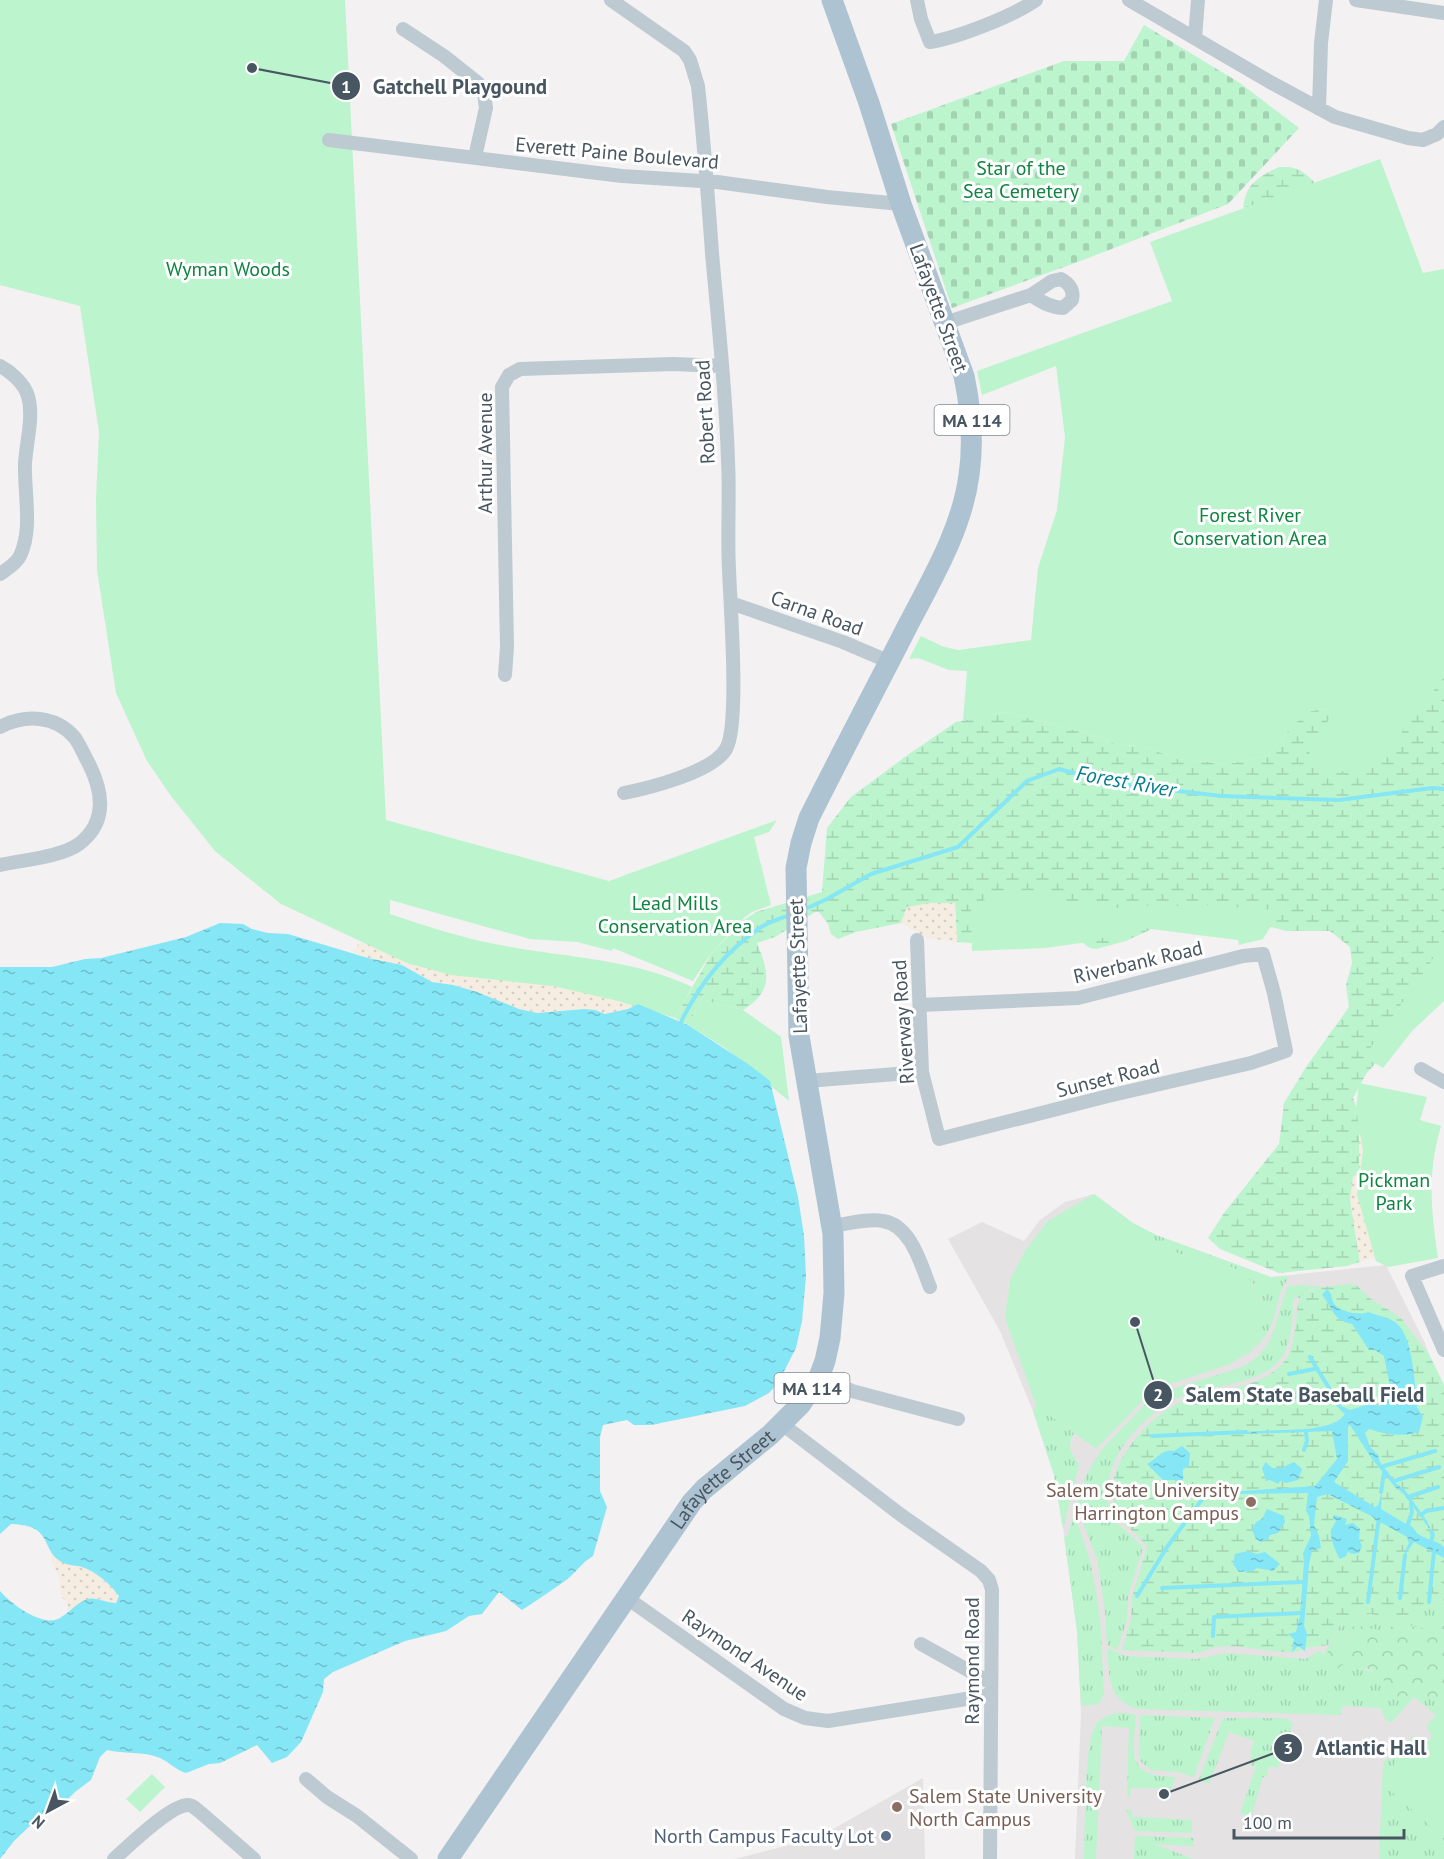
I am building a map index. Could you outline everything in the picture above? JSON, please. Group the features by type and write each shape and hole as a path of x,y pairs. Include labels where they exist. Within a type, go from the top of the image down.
{"main road":[{"name":"Lafayette Street","path":"448,1859 692,1502 704,1489 782,1424 801,1404 819,1377 825,1361 831,1327 834,1261 832,1226 799,1036 796,868 809,818 955,530 969,477 973,430 964,376 901,204 869,103 832,0"}],"street":[{"name":"Robert Road","path":"611,0 684,51 690,60 698,86 722,366 728,461 731,603 732,701 728,746 722,756 689,774 648,788 624,793"},
{"path":"917,0 930,42 943,40 988,23 1025,8 1036,0"},
{"path":"1129,0 1319,110 1350,122 1423,140 1437,134 1444,127"},
{"path":"1195,38 1198,0"},
{"path":"1319,110 1321,43 1326,0"},
{"path":"1356,0 1444,13"},
{"path":"403,29 444,56 478,83 484,93 486,108 476,158"},
{"name":"Everett Paine Boulevard","path":"329,140 622,176 707,181 901,204"},
{"path":"945,323 1031,295"},
{"name":"Arthur Avenue","path":"505,675 507,647 502,387 509,375 520,369 586,365 722,366"},
{"path":"0,366 20,382 28,394 30,414 25,465 24,541 20,557 5,571"},
{"name":"Carna Road","path":"731,603 843,642 890,662"},
{"path":"0,727 22,718 35,718 47,720 66,731 74,738 92,769 101,800 96,826 77,845 64,851 0,865"},
{"name":"Riverway Road","path":"917,940 922,1072 938,1137"},
{"name":"Riverbank Road","path":"920,1005 1078,998 1243,956 1263,954 1286,1051"},
{"name":"Sunset Road","path":"938,1137 975,1131 1108,1096 1251,1063 1286,1051"},
{"path":"1421,1069 1444,1082"},
{"path":"806,1081 922,1072"},
{"path":"832,1226 882,1220 893,1223 904,1233 914,1249 930,1287"},
{"path":"1444,1266 1412,1275 1444,1350"},
{"path":"819,1377 852,1391 958,1419"},
{"name":"Raymond Road","path":"782,1424 901,1515 981,1571 989,1580 992,1590 990,1859"},
{"name":"Raymond Avenue","path":"627,1598 784,1709 804,1718 828,1721 991,1689"},
{"path":"921,1644 991,1689"},
{"path":"306,1779 411,1859"},
{"path":"114,1859 157,1822 173,1810 185,1805 192,1806 200,1812 254,1859"}],"shaded area":[{"name":"Salem State University Harrington Campus","path":"1094,1194 1133,1223 1156,1235 1271,1277 1386,1265 1425,1343 1444,1396 1444,1859 1075,1859 1081,1713 1077,1631 1054,1475 1033,1411 1000,1331 948,1239 982,1222 1024,1241 1040,1220 1065,1202"},
{"name":"Salem State University North Campus","path":"923,1778 925,1859 735,1859 819,1837"}],"green space":[{"name":"Wyman Woods","path":"0,0 345,0 386,820 609,881 777,820 769,832 754,837 771,905 752,912 744,918 710,955 693,981 613,948 612,951 577,942 530,939 390,900 390,914 486,942 621,964 669,977 692,987 675,1018 618,1001 553,986 451,975 407,963 281,904 215,851 171,796 147,761 116,693 97,570 96,499 99,432 80,306 0,285"},
{"name":"Star of the Sea Cemetery","path":"1144,25 1240,83 1299,128 1228,204 952,308 891,124 1064,61 1124,61"},
{"name":"Forest River Conservation Area","path":"1380,159 1423,273 1444,269 1444,677 1422,706 1405,723 1398,745 1384,759 1340,772 1329,773 1309,766 1306,759 1315,737 1331,717 1328,711 1323,709 1311,711 1294,724 1268,756 1228,764 1177,759 1143,746 1120,745 1082,732 1006,712 963,721 967,671 949,670 918,658 909,659 921,636 944,647 959,650 1031,640 1038,568 1057,510 1065,437 1056,366 982,395 977,371 1172,301 1150,242"},
{"path":"1279,167 1298,170 1307,175 1322,190 1444,525 1444,986 1366,1074 1353,1098 1363,1126 1359,1136 1359,1173 1350,1199 1360,1262 1347,1266 1279,1273 1220,1249 1208,1238 1224,1213 1279,1144 1284,1103 1306,1067 1349,1007 1346,985 1352,963 1350,947 1330,931 1286,931 1267,926 1156,927 1126,941 1096,949 1090,948 1066,931 997,945 957,942 955,903 907,907 901,923 856,932 838,939 831,934 828,924 819,912 815,912 775,937 757,943 764,963 766,980 764,988 753,1003 743,1010 706,1001 704,995 688,1025 675,1018 711,954 744,920 756,912 822,892 827,828 851,797 956,722 1006,712 1082,732 1120,745 1143,746 1177,759 1228,764 1268,756 1294,724 1311,711 1323,709 1328,711 1343,733 1243,210 1249,188 1264,175"},
{"path":"1014,889 1022,892 1027,890 1044,892 1066,901 1104,904 1118,908 1151,905 1162,907 1192,905 1196,907 1202,905 1281,910 1263,939 1239,945 1238,940 1143,928 1081,943 1045,948 972,951 971,908 988,897"},
{"path":"1444,934 1444,1001 1412,1031 1383,1068 1364,1057 1431,962"},
{"path":"706,995 706,1001 743,1010 781,1037 789,1101 725,1048 688,1025"},
{"name":"Pickman Park","path":"1359,1083 1427,1097 1420,1120 1441,1126 1432,1176 1438,1258 1388,1267 1376,1261 1357,1195 1363,1151 1356,1109"},
{"path":"1094,1194 1133,1223 1156,1235 1271,1277 1287,1276 1288,1279 1281,1290 1274,1318 1260,1343 1243,1357 1255,1346 1260,1337 1262,1299 1253,1283 1232,1267 1189,1257 1143,1241"},
{"path":"1094,1194 1143,1241 1189,1257 1232,1267 1246,1276 1258,1291 1264,1308 1260,1338 1250,1351 1230,1364 1153,1390 1096,1449 1036,1405 1005,1318 1010,1280 1025,1251 1048,1221"},
{"path":"1356,1285 1371,1299 1400,1317 1429,1354 1444,1385 1444,1599 1404,1617 1391,1619 1371,1614 1344,1618 1328,1645 1305,1648 1298,1652 1236,1646 1211,1648 1199,1653 1122,1650 1131,1619 1132,1597 1147,1547 1115,1515 1113,1484 1117,1468 1126,1451 1148,1425 1179,1403 1256,1381 1270,1374 1281,1365 1290,1352 1299,1301 1304,1295 1313,1290"},
{"path":"1288,1286 1325,1287 1310,1289 1300,1298 1294,1298 1289,1341 1277,1363 1254,1377 1174,1400 1146,1420 1122,1448 1108,1480 1108,1498 1114,1519 1143,1548 1128,1597 1127,1620 1117,1650 1107,1645 1105,1610 1097,1559 1082,1520 1078,1502 1086,1476 1094,1461 1105,1446 1154,1395 1242,1367 1254,1359 1269,1342"},
{"path":"1036,1405 1074,1433 1070,1449 1079,1464 1063,1529 1054,1475 1033,1411"},
{"path":"1074,1513 1090,1560 1100,1616 1104,1694 1099,1704 1081,1706 1077,1631 1064,1537 1068,1535"},
{"path":"1444,1599 1444,1626 1422,1628 1401,1624 1379,1630 1349,1627 1348,1644 1342,1645 1345,1662 1359,1663 1366,1670 1377,1673 1399,1699 1415,1690 1433,1700 1444,1697 1444,1705 1436,1715 1414,1697 1392,1722 1387,1722 1381,1708 1343,1706 1339,1715 1138,1709 1120,1699 1115,1693 1110,1677 1107,1648 1125,1656 1197,1659 1227,1653 1306,1659 1319,1651 1324,1654 1344,1618 1371,1614 1391,1619 1404,1617"},
{"path":"1401,1624 1422,1628 1444,1626 1444,1697 1433,1700 1415,1690 1399,1700 1382,1679 1363,1666 1345,1663 1337,1669 1326,1661 1324,1655 1334,1647 1348,1644 1349,1627 1360,1626 1379,1630"},
{"path":"1444,1705 1444,1838 1387,1788 1387,1783 1394,1776 1389,1771 1417,1739 1426,1743 1430,1740 1431,1734 1426,1727"},
{"path":"1125,1713 1136,1715 1134,1752 1141,1768 1148,1773 1176,1777 1171,1789 1131,1788 1130,1797 1127,1797 1129,1728 1102,1726 1096,1859 1084,1859 1087,1767 1092,1734 1096,1725 1105,1717"},
{"path":"1142,1715 1215,1718 1194,1777 1178,1772 1151,1770 1141,1762 1139,1753 1140,1717"},
{"path":"1223,1718 1282,1718 1288,1719 1293,1724 1278,1768 1269,1766 1266,1777 1263,1777 1251,1817 1240,1813 1256,1766 1252,1768 1250,1762 1254,1741 1229,1732 1209,1784 1199,1779"},
{"path":"1414,1735 1417,1739 1389,1771 1394,1776 1387,1783 1387,1787 1444,1838 1444,1859 1379,1859 1383,1764 1387,1759 1392,1759"},
{"path":"152,1774 165,1787 140,1812 126,1799"},
{"path":"1126,1810 1132,1810 1132,1817 1192,1820 1192,1833 1137,1831"},
{"path":"1135,1836 1194,1838 1193,1846 1154,1844 1193,1859 1134,1859"}],"sand":[{"path":"930,903 955,903 957,942 927,938 901,923 907,907"},
{"path":"376,942 464,969 488,980 506,979 543,984 638,1004 628,1009 605,1014 595,1010 576,1009 537,1013 519,1009 477,992 432,982 402,965 368,958 353,952 359,943"},
{"path":"1363,1126 1381,1255 1360,1262 1350,1199 1353,1177 1359,1173 1359,1143"},
{"path":"52,1552 65,1562 86,1568 100,1577 119,1596 116,1603 92,1599 68,1612 67,1603 61,1597 59,1577 51,1560"}],"water":[{"path":"220,923 243,924 268,933 288,934 368,958 402,965 432,982 477,992 519,1009 537,1013 584,1009 605,1014 628,1009 638,1004 688,1025 748,1064 770,1081 798,1197 804,1236 806,1276 802,1321 796,1348 778,1383 769,1393 745,1406 651,1425 634,1425 627,1420 603,1425 600,1437 600,1491 607,1507 593,1556 565,1581 522,1610 499,1592 482,1614 469,1616 446,1631 405,1641 333,1672 324,1679 323,1692 301,1742 287,1757 272,1763 257,1745 220,1763 209,1764 186,1773 154,1756 107,1750 100,1757 91,1780 57,1810 51,1806 14,1841 0,1859 0,1591 28,1613 45,1620 60,1618 84,1600 95,1599 116,1603 119,1596 98,1575 80,1566 66,1564 56,1558 41,1534 35,1529 11,1524 0,1534 0,967 52,967 85,959 101,958 186,937"},
{"path":"1327,1289 1333,1302 1339,1308 1354,1313 1368,1312 1389,1319 1395,1322 1406,1337 1412,1359 1417,1407 1423,1417 1419,1432 1394,1435 1369,1429 1365,1433 1370,1447 1378,1455 1380,1462 1397,1484 1405,1490 1427,1521 1431,1531 1403,1493 1395,1487 1372,1459 1350,1425 1348,1427 1348,1461 1334,1482 1375,1507 1378,1505 1382,1492 1381,1509 1409,1524 1419,1535 1444,1547 1444,1558 1414,1542 1405,1555 1409,1543 1407,1537 1382,1523 1378,1524 1373,1517 1328,1494 1317,1497 1314,1525 1321,1548 1312,1551 1309,1565 1304,1626 1307,1634 1305,1651 1298,1646 1292,1652 1294,1639 1288,1634 1296,1632 1300,1616 1303,1553 1311,1536 1309,1516 1306,1511 1308,1493 1232,1494 1228,1492 1315,1486 1337,1459 1332,1431 1245,1434 1247,1432 1315,1428 1338,1421 1345,1414 1331,1397 1328,1390 1330,1386 1340,1405 1350,1410 1369,1404 1380,1406 1391,1391 1384,1356 1375,1350 1369,1350 1352,1324 1336,1316 1322,1295"},
{"path":"1182,1446 1190,1453 1189,1466 1183,1469 1183,1480 1176,1484 1175,1480 1163,1480 1147,1464 1163,1452 1174,1451"},
{"path":"1266,1462 1272,1468 1281,1468 1294,1462 1302,1469 1298,1480 1286,1483 1280,1481 1278,1484 1270,1480 1266,1481 1262,1468"},
{"path":"1267,1509 1284,1516 1285,1522 1278,1533 1270,1535 1268,1539 1261,1542 1256,1539 1252,1530"},
{"path":"1334,1515 1347,1519 1345,1525 1353,1523 1360,1529 1359,1539 1362,1546 1359,1553 1348,1552 1340,1559 1331,1536 1331,1530 1336,1521 1333,1518"},
{"path":"1248,1551 1257,1554 1265,1552 1280,1564 1273,1571 1257,1568 1253,1571 1239,1572 1233,1564 1235,1554"}],"waterway":[{"name":"Forest River","path":"803,910 871,874 958,847 1027,781 1059,769 1110,783 1221,796 1339,800 1432,788 1444,789"},
{"name":"Forest River","path":"681,1022 705,982 736,947 763,926 790,915"},
{"path":"1310,1357 1329,1388"},
{"path":"1289,1374 1315,1367"},
{"path":"1264,1394 1328,1400 1333,1398"},
{"path":"1152,1436 1246,1432"},
{"path":"1304,1450 1307,1441 1306,1433"},
{"path":"1384,1466 1435,1451"},
{"path":"1394,1481 1439,1467"},
{"path":"1381,1492 1384,1473"},
{"path":"1408,1497 1438,1487"},
{"path":"1137,1596 1167,1547 1206,1494 1230,1493"},
{"path":"1408,1524 1412,1512 1411,1504"},
{"path":"1421,1515 1426,1511 1444,1508"},
{"path":"1368,1602 1378,1524"},
{"path":"1431,1531 1433,1535 1431,1541"},
{"path":"1429,1602 1434,1551"},
{"path":"1400,1598 1405,1555"},
{"path":"1162,1588 1302,1582"},
{"path":"1213,1636 1214,1617 1300,1613"}],"place":[{"name":"Gatchell Playgound","path":"252,68"},
{"name":"Salem State Baseball Field","path":"1135,1322"},
{"name":"Salem State University Harrington Campus","path":"1251,1502"},
{"name":"Atlantic Hall","path":"1164,1794"},
{"name":"Salem State University North Campus","path":"897,1807"},
{"name":"North Campus Faculty Lot","path":"886,1836"}],"park label":[{"name":"Lead Mills Conservation Area","path":"675,914"}]}
